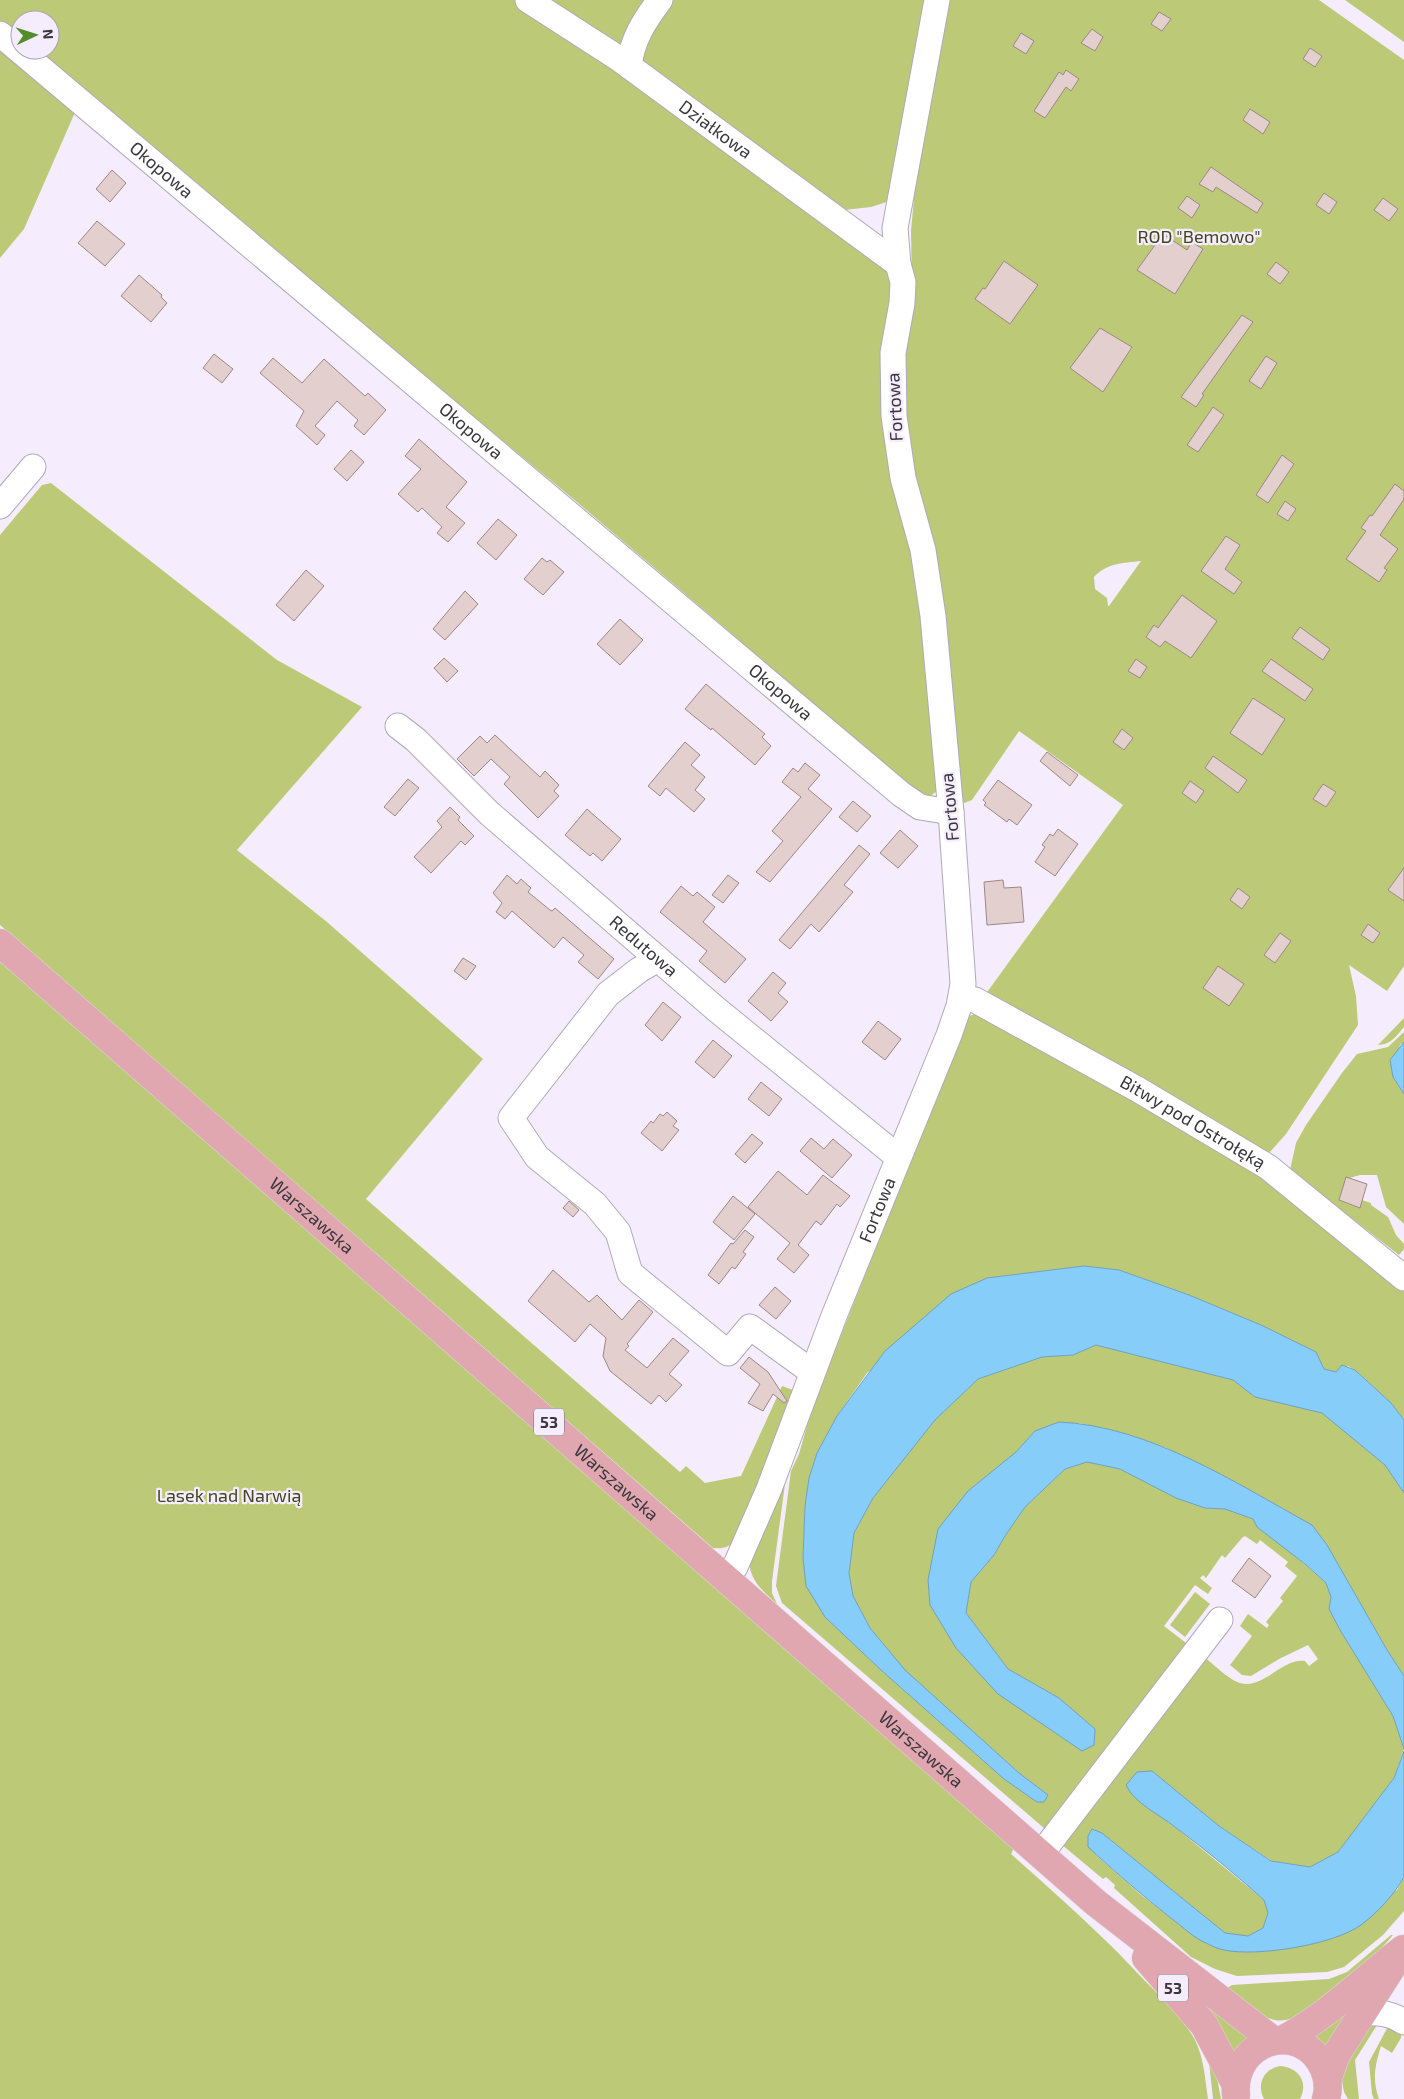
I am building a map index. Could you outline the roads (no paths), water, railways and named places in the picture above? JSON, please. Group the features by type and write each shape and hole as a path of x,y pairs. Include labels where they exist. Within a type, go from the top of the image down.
{"main road":[{"name":"Warszawska","path":"0,943 1096,1903 1278,2041"},
{"name":"Warszawska","path":"1096,1903 1194,2011 1204,2025 1236,2091"},
{"name":"53","path":"1236,2091 1237,2074 1246,2057 1255,2048 1278,2041 1299,2031 1344,1998 1368,1976 1404,1949"},
{"name":"53","path":"1328,2092 1336,2055 1404,1949"},
{"name":"53","path":"1278,2041 1299,2044 1311,2051 1321,2062 1328,2092"}],"street":[{"name":"Działkowa","path":"528,0 629,66 898,264"},
{"path":"629,66 630,53 635,38 660,0"},
{"name":"Fortowa","path":"727,1578 735,1567 772,1482 812,1372 949,1035 961,996 963,970 951,812 928,579 903,478 894,416 893,354 903,282 898,264 895,228 937,0"},
{"name":"Okopowa","path":"0,34 900,794 920,806 940,812 951,812"},
{"path":"0,506 33,467"},
{"name":"Redutowa","path":"398,726 416,740 489,813 716,1009 898,1157"},
{"path":"658,959 639,970 608,994 511,1118 537,1156 596,1204 618,1232 630,1273 728,1353 750,1326 812,1372"},
{"name":"Bitwy pod Ostrołęką","path":"961,996 975,1000 1137,1089 1268,1166 1404,1278"},
{"path":"1041,1854 1220,1620"},
{"path":"1363,2013 1383,2012 1404,2022"}],"water":[{"path":"1404,1042 1404,1094 1393,1077 1390,1060"},
{"path":"1084,1266 1119,1270 1189,1295 1261,1325 1316,1352 1324,1369 1336,1372 1342,1365 1355,1370 1391,1403 1404,1420 1404,1493 1385,1465 1322,1413 1255,1397 1233,1380 1096,1345 1073,1355 1042,1357 978,1379 935,1420 873,1498 854,1533 849,1573 853,1596 870,1628 905,1670 1019,1773 1048,1795 1044,1802 1037,1802 1004,1779 881,1670 825,1617 806,1586 803,1558 805,1506 809,1478 817,1453 837,1416 885,1351 951,1294 987,1278"},
{"path":"1059,1422 1093,1426 1126,1434 1158,1445 1221,1475 1312,1525 1327,1545 1404,1676 1404,1749 1393,1716 1329,1609 1331,1597 1326,1583 1305,1564 1257,1527 1253,1519 1225,1509 1205,1508 1176,1498 1120,1469 1087,1462 1065,1469 1025,1507 994,1555 971,1582 966,1613 1008,1669 1059,1698 1095,1729 1094,1745 1082,1751 998,1694 956,1648 930,1605 928,1580 938,1529 968,1491 1016,1452 1035,1431"},
{"path":"1404,1751 1404,1877 1390,1897 1361,1925 1348,1932 1314,1944 1255,1952 1238,1952 1217,1948 1189,1932 1140,1893 1088,1847 1088,1836 1092,1829 1102,1833 1225,1933 1248,1936 1263,1928 1268,1913 1264,1900 1169,1822 1135,1798 1126,1785 1137,1772 1152,1771 1219,1826 1271,1861 1310,1867 1338,1852 1394,1778"}],"park label":[{"name":"ROD \"Bemowo\"","path":"1199,237"},
{"name":"Lasek nad Narwią","path":"229,1496"}]}
